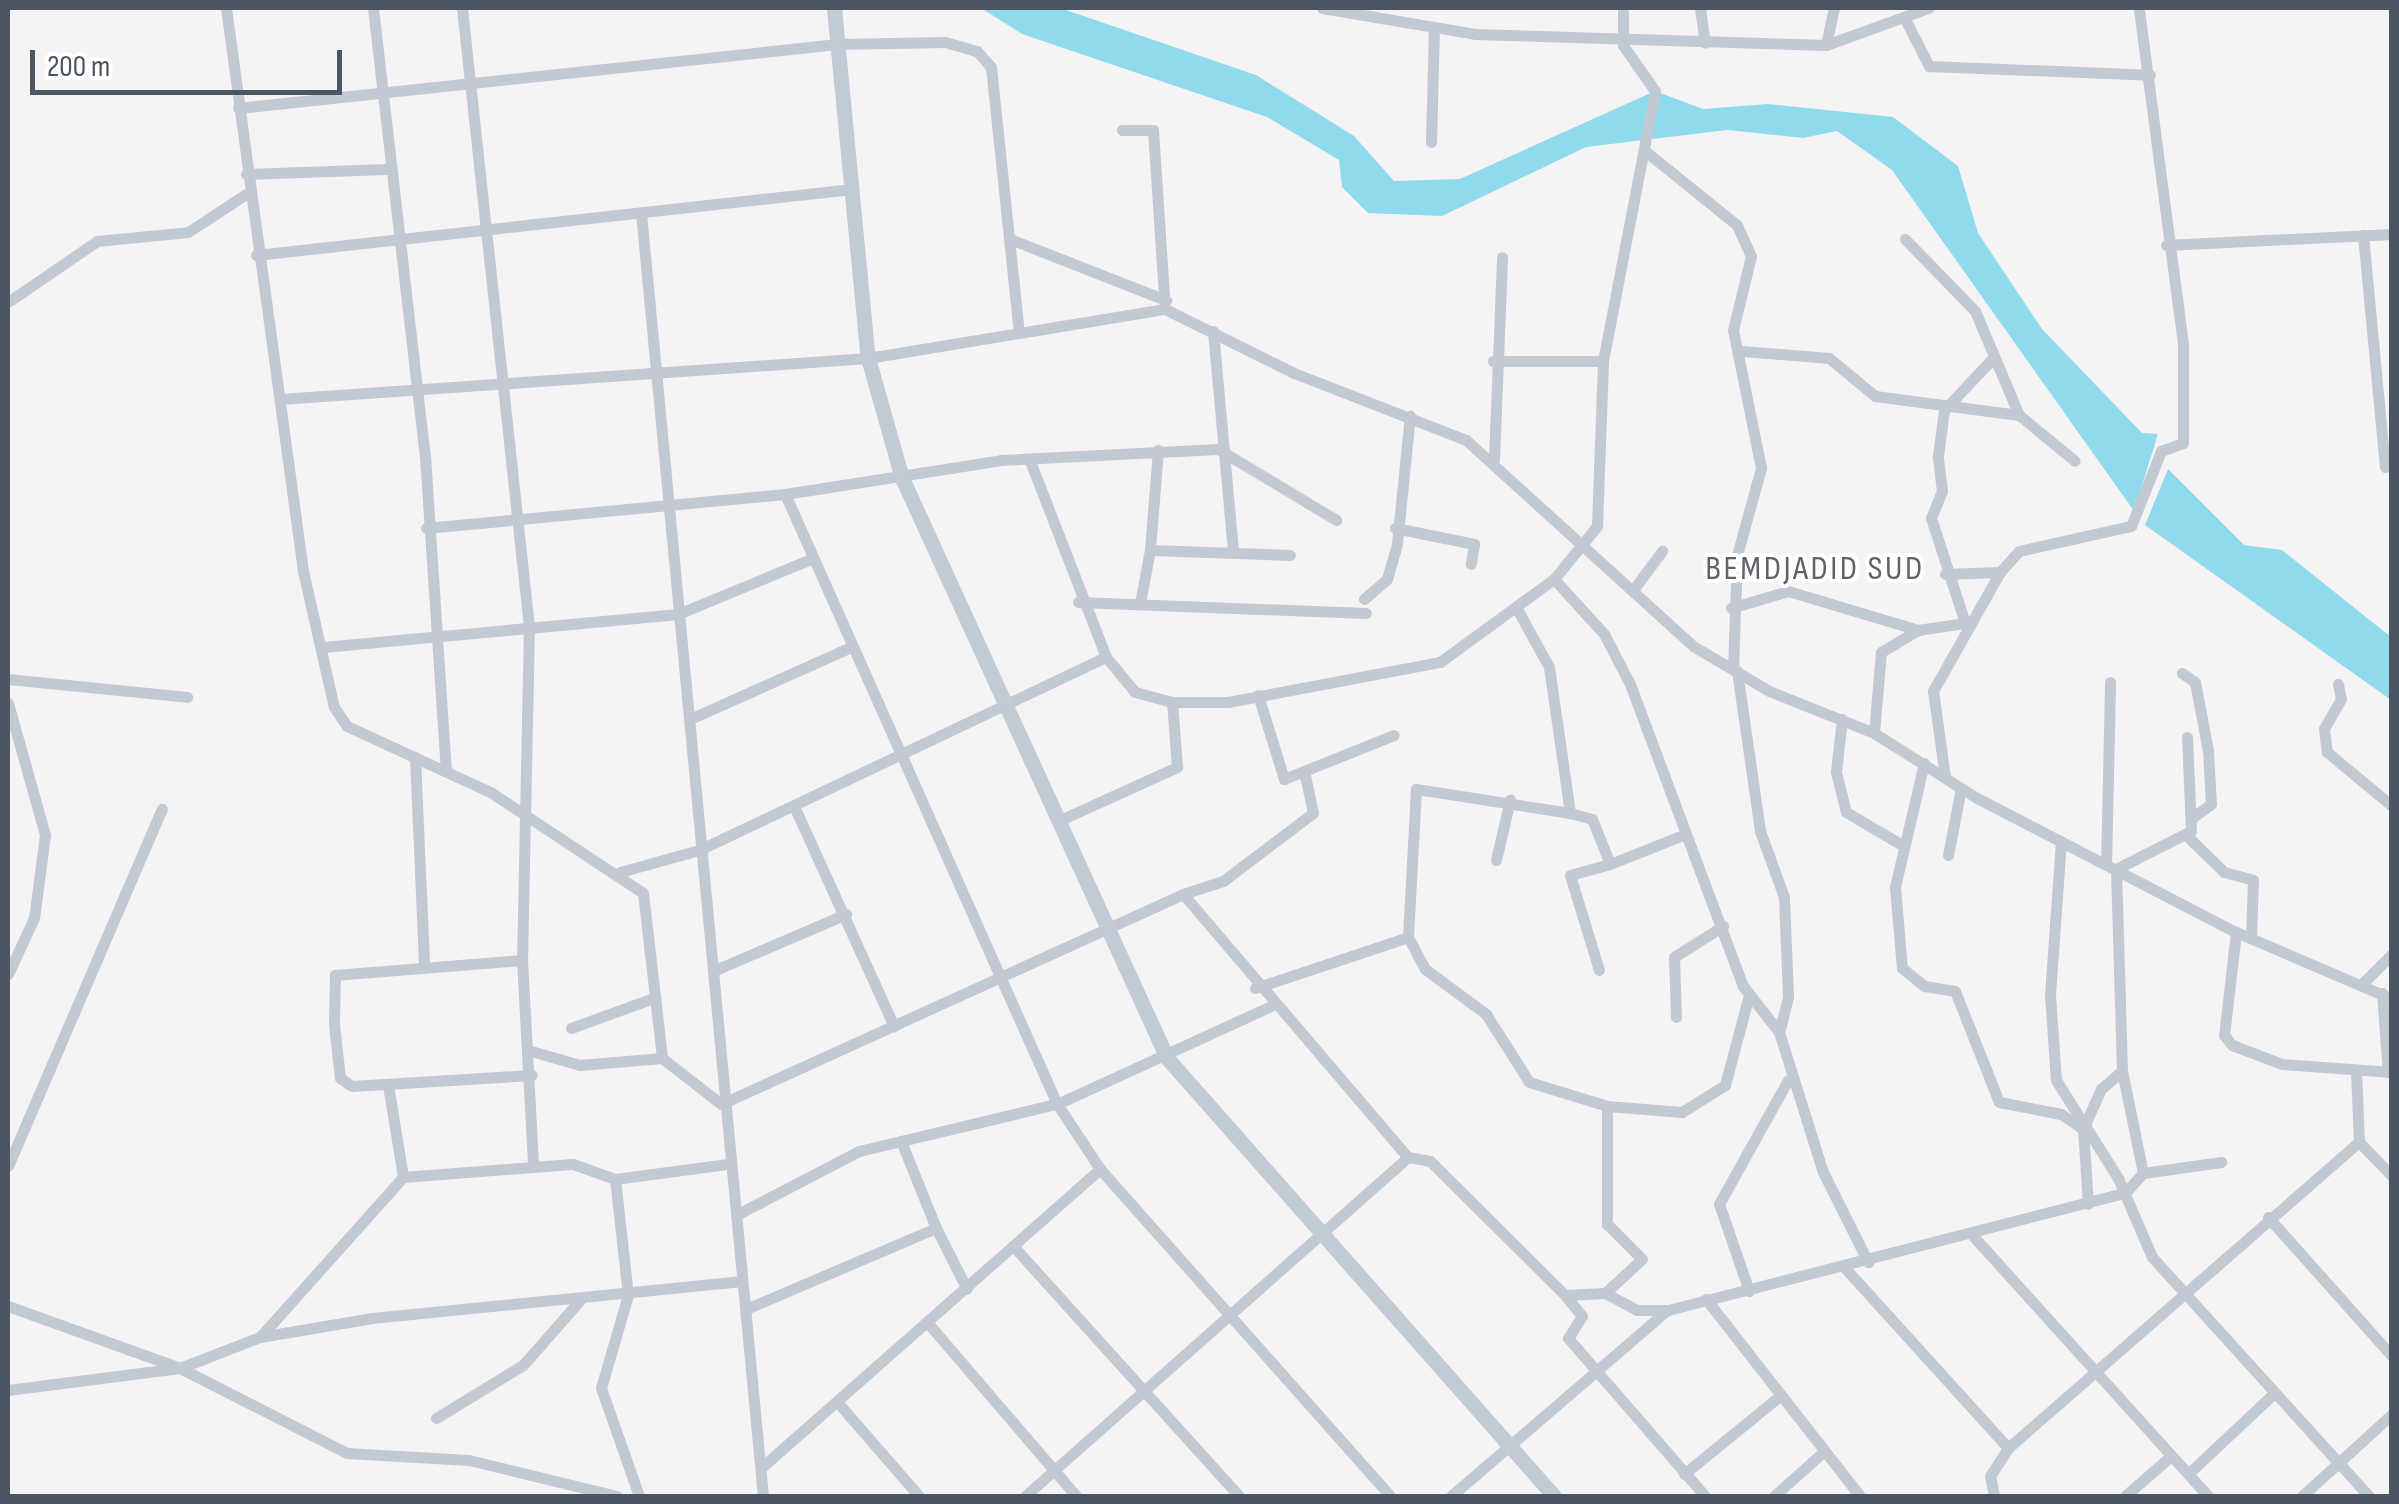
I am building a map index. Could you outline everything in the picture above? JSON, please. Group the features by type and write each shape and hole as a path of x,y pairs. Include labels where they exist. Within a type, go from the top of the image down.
{"street":[{"path":"226,8 246,194 280,400 322,647 347,726 446,770 524,812 620,872 643,893 662,1058"},
{"path":"373,8 386,169 426,528 446,770"},
{"path":"462,8 529,628 522,960 531,1051 533,1166"},
{"path":"834,8 868,358 902,478 1167,1058 1318,1234 1554,1496"},
{"path":"1322,8 1434,29 1623,44 1826,45 1906,21 1928,8"},
{"path":"1030,461 1078,602 1106,657 1135,692 1172,702 1258,696 1440,662 1516,608 1554,579 1588,542 1597,526 1603,361 1655,91 1623,44 1624,8"},
{"path":"1700,8 1706,43"},
{"path":"1826,45 1834,8"},
{"path":"1945,777 1932,691 1965,623 2000,572 2020,551 2131,526 2161,450 2182,442 2183,344 2166,245 2150,75 2139,8"},
{"path":"1906,21 1928,66 2150,75"},
{"path":"1430,142 1434,29"},
{"path":"238,108 838,44 945,42 986,58 1019,332"},
{"path":"1122,130 1154,130 1165,304"},
{"path":"1644,150 1747,239 1734,330 1742,351 1762,468 1731,608 1734,670 1760,832 1784,897 1788,997 1779,1032 1788,1080 1868,1262"},
{"path":"246,174 386,169"},
{"path":"256,254 852,189"},
{"path":"8,302 97,242 188,232 246,194"},
{"path":"641,213 662,501 690,719 721,1104 736,1215 763,1496"},
{"path":"2166,245 2392,234"},
{"path":"2363,235 2385,467"},
{"path":"1010,239 1165,304 1212,331 1410,416 1494,460 1588,542 1633,590 1734,670 1874,734 1961,788 2236,932 2363,982 2387,996 2390,1072 2282,1064 2232,1046 2224,1035 2236,932"},
{"path":"1904,240 1975,311 2019,415 2075,462"},
{"path":"1494,460 1502,420 1493,360 1502,257"},
{"path":"280,400 868,358 1165,304"},
{"path":"1212,331 1218,450 1234,550"},
{"path":"1742,351 1829,358 1864,392 1944,410 2019,415"},
{"path":"1965,623 1945,574 1932,518 1942,491 1944,410 1994,357"},
{"path":"1493,360 1603,361"},
{"path":"1364,599 1387,579 1410,416"},
{"path":"426,528 662,501 785,494 1030,461 1158,450 1218,450 1336,520"},
{"path":"1142,598 1158,450"},
{"path":"785,494 1058,1104 1100,1169 1229,1309 1390,1496"},
{"path":"1396,528 1474,544 1471,564"},
{"path":"1150,550 1290,554"},
{"path":"1633,590 1662,551"},
{"path":"322,647 678,614 813,558"},
{"path":"1945,574 2000,572"},
{"path":"1554,579 1604,634 1630,684 1683,835 1749,995 1779,1032"},
{"path":"1731,608 1788,591 1918,630"},
{"path":"1078,602 1142,598 1366,613"},
{"path":"1516,608 1549,668 1570,813"},
{"path":"1874,734 1882,652 1918,630 1965,623"},
{"path":"690,719 850,646"},
{"path":"620,872 700,850 1010,708 1106,657"},
{"path":"2182,674 2195,682 2208,751 2210,804 2193,818"},
{"path":"8,679 188,697"},
{"path":"2110,682 2111,866 2122,1071 2143,1173"},
{"path":"2338,684 2341,699 2324,729 2328,752 2392,806"},
{"path":"1258,696 1284,779 1306,776 1394,735"},
{"path":"1058,821 1176,767 1172,702"},
{"path":"8,703 45,835 34,918 8,974"},
{"path":"1842,719 1836,772 1846,812 1904,846"},
{"path":"2111,866 2186,835 2193,818 2187,738"},
{"path":"415,758 424,967"},
{"path":"1924,763 1904,846 1892,924 1902,968 1924,986 1955,991 1999,1102 2061,1114 2083,1129"},
{"path":"721,1104 1183,894 1222,881 1313,812 1306,776"},
{"path":"1948,855 1961,788"},
{"path":"1610,864 1592,820 1510,800 1416,789 1408,936 1425,969 1486,1014 1529,1082 1607,1106 1682,1112 1725,1086 1749,995"},
{"path":"1496,860 1510,800"},
{"path":"794,806 894,1026"},
{"path":"8,1166 162,809"},
{"path":"1599,970 1570,875 1683,835"},
{"path":"2186,835 2224,872 2254,880 2251,938"},
{"path":"2061,841 2051,1044 2056,1080 2125,1193 2152,1258 2272,1396 2369,1496"},
{"path":"1183,894 1255,988 1408,1157 1430,1160 1565,1295 1582,1316 1568,1338 1705,1496"},
{"path":"713,971 846,914"},
{"path":"1676,1018 1674,958 1723,926"},
{"path":"1255,988 1408,936"},
{"path":"2363,982 2392,954"},
{"path":"522,960 335,975 340,1078 388,1085 532,1075"},
{"path":"570,1028 656,997"},
{"path":"736,1215 859,1151 1058,1104 1167,1058 1271,1006"},
{"path":"531,1051 580,1065 662,1058 721,1104"},
{"path":"2088,1204 2083,1129 2101,1089 2122,1071"},
{"path":"2356,1071 2359,1142 2392,1176"},
{"path":"1749,1292 1720,1204 1788,1080"},
{"path":"388,1085 403,1178"},
{"path":"1604,1293 1642,1260 1607,1224 1607,1106"},
{"path":"901,1141 966,1289"},
{"path":"1994,1496 1990,1476 2008,1448 2179,1293 2359,1142"},
{"path":"1026,1496 1229,1309 1408,1157"},
{"path":"1565,1295 1604,1293 1637,1310 1668,1310 1974,1237 2125,1193 2143,1173 2221,1162"},
{"path":"260,1337 403,1178 572,1164 615,1178 728,1164"},
{"path":"762,1468 839,1404 1100,1169"},
{"path":"615,1178 628,1294 601,1388 638,1496"},
{"path":"2268,1217 2392,1356"},
{"path":"746,1309 936,1228"},
{"path":"1974,1237 2208,1496"},
{"path":"1014,1246 1239,1496"},
{"path":"1845,1268 2008,1448"},
{"path":"8,1390 180,1368 260,1337 742,1282"},
{"path":"436,1418 523,1365 581,1299"},
{"path":"1706,1299 1781,1395 1821,1454 1860,1496"},
{"path":"8,1306 180,1368 357,1456 469,1460 617,1496"},
{"path":"1450,1496 1668,1310"},
{"path":"927,1322 1076,1496"},
{"path":"1684,1474 1781,1395"},
{"path":"2189,1473 2272,1396"},
{"path":"839,1404 913,1494"},
{"path":"2302,1496 2392,1414"},
{"path":"1774,1496 1821,1454"},
{"path":"2125,1496 2171,1456"}],"water":[{"path":"981,8 1060,8 1256,75 1354,136 1394,181 1460,179 1655,91 1703,109 1768,104 1893,117 1958,166 1978,233 2042,329 2142,433 2158,434 2134,511 1892,170 1837,131 1803,138 1727,130 1586,147 1442,216 1368,213 1342,187 1339,160 1267,117 1022,34"},
{"path":"2168,469 2244,545 2282,550 2391,637 2391,700 2145,525"}],"district":[{"name":"BEMDJADID SUD","path":"1815,569"}]}
